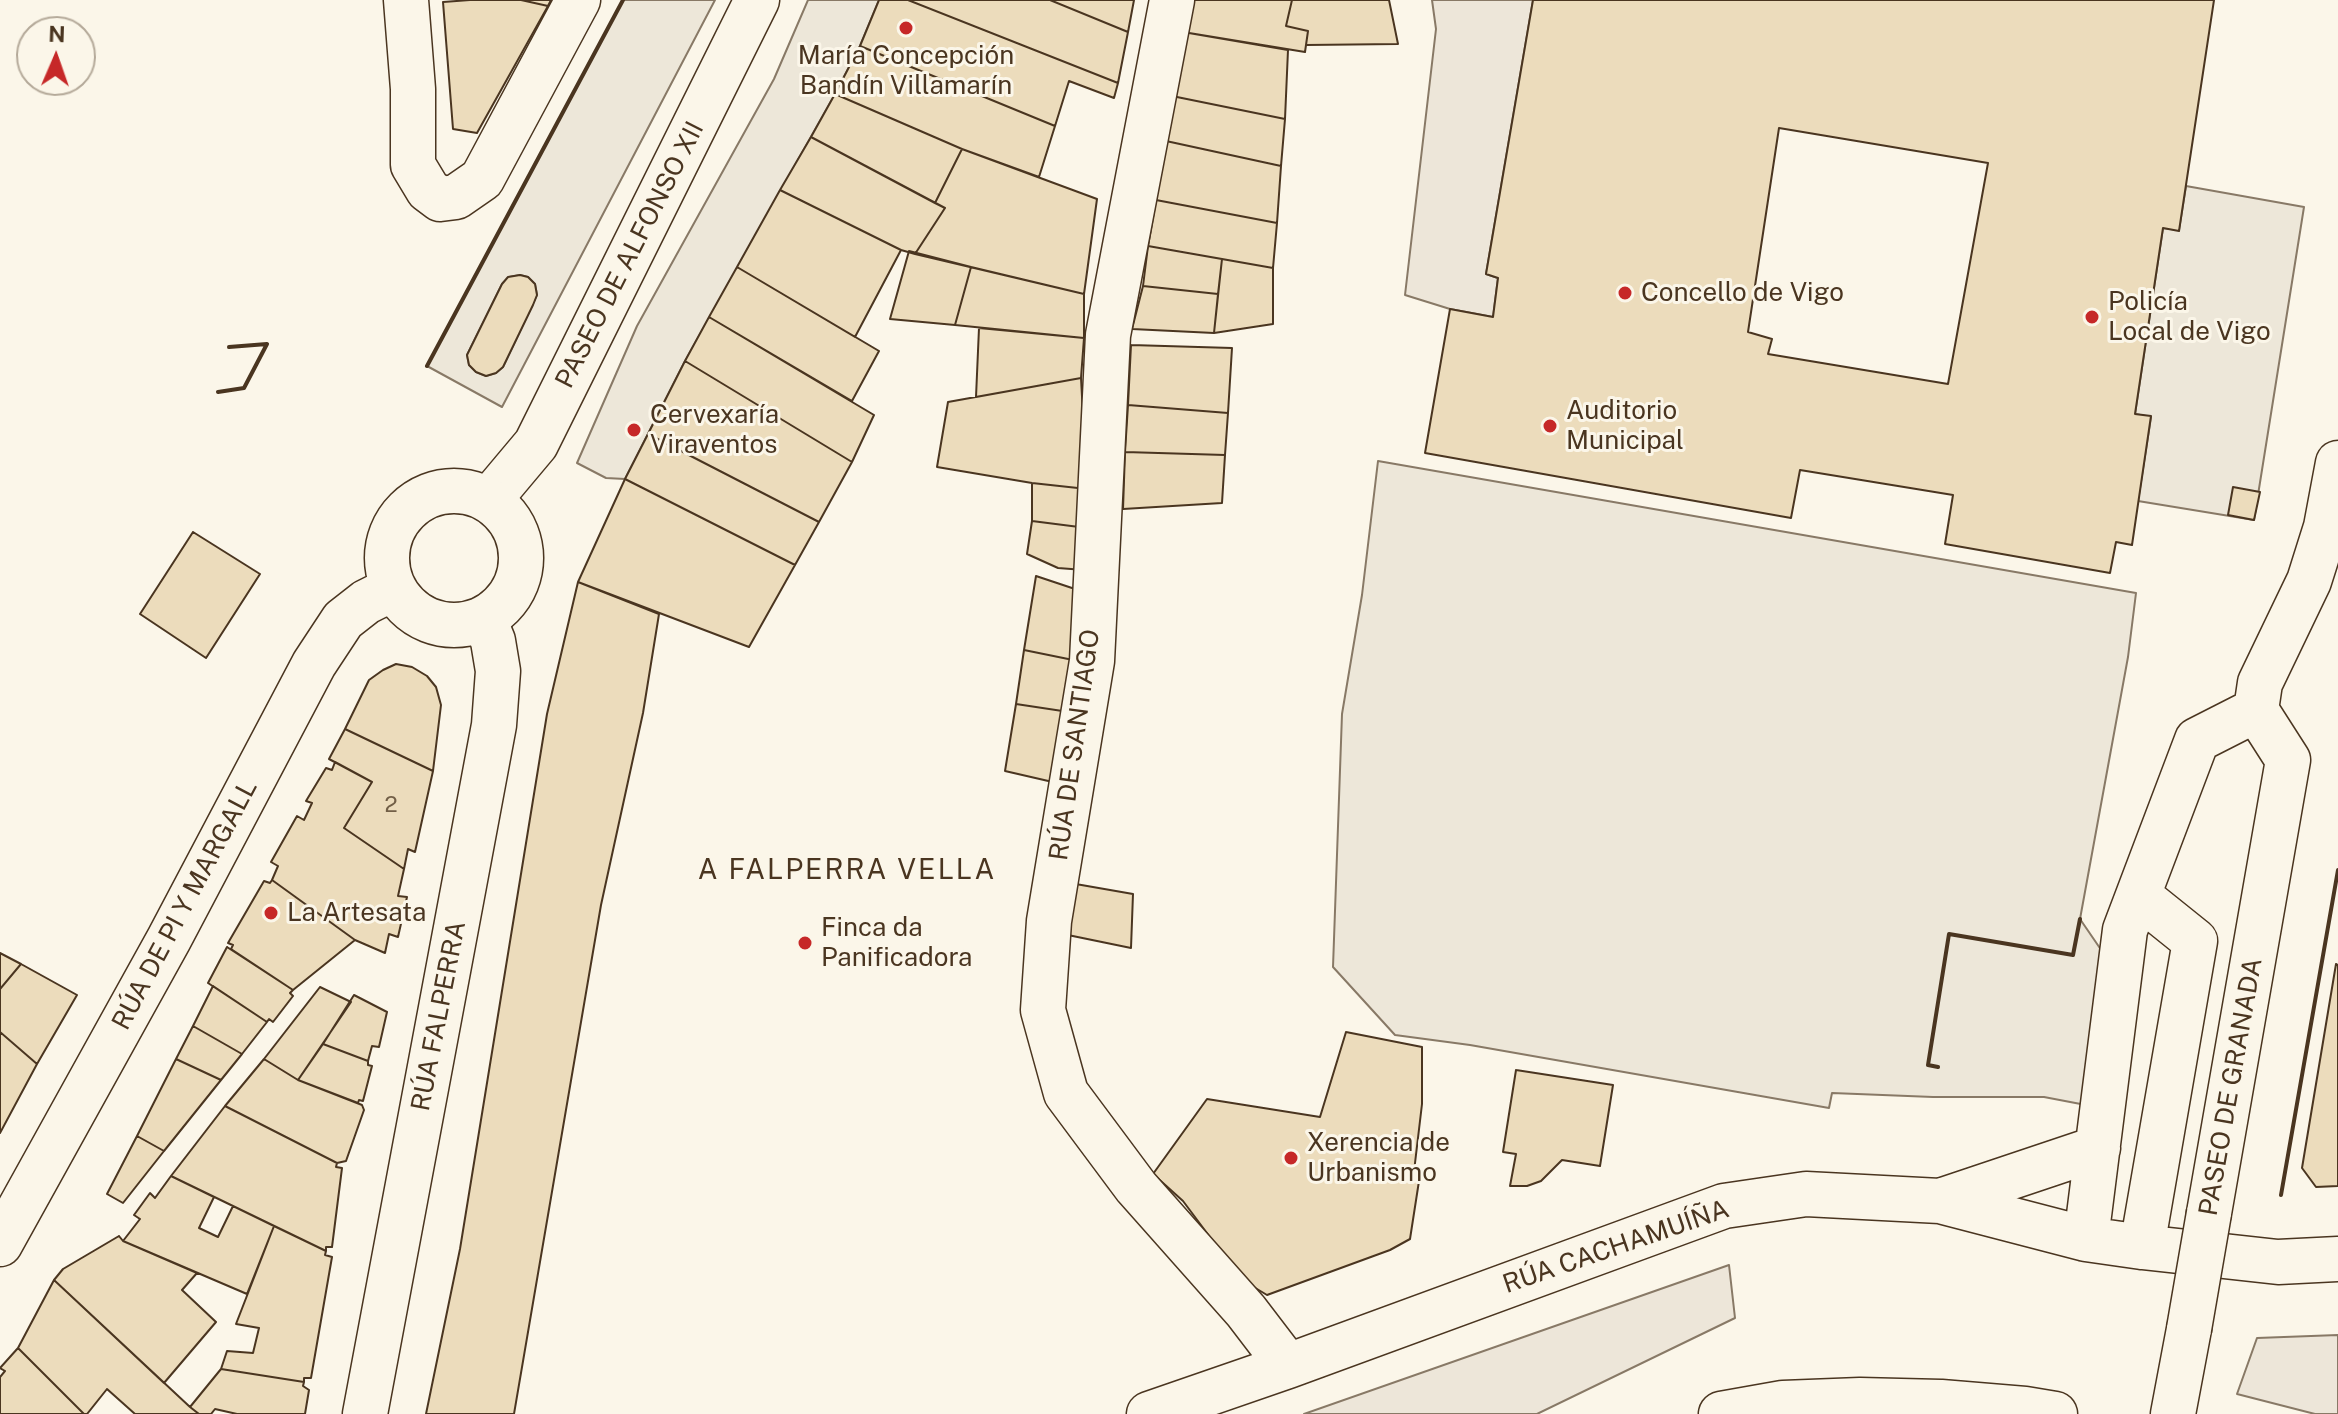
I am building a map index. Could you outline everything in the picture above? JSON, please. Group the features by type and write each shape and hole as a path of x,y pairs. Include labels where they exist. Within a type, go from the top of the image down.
{"street":[{"path":"406,0 413,89 413,165 428,190 440,199 456,197 482,179 578,0"},
{"name":"PASEO DE ALFONSO XII","path":"489,500 536,444 757,0"},
{"name":"RÚA DE SANTIAGO","path":"1172,0 1108,335 1092,661 1049,921 1043,1010 1066,1093 1136,1187 1246,1311 1288,1366"},
{"path":"2086,1239 2125,930 2197,740 2256,710 2260,683 2313,568 2326,527 2338,463"},
{"path":"447,490 469,492 489,500 505,513 516,530 521,551 520,571 513,591 501,607 484,619 463,625 443,624 423,618 406,605 394,588 387,568 387,546 394,525 407,508 426,496 447,490"},
{"name":"RÚA DE PI Y MARGALL","path":"0,1244 169,939 314,664 343,620 366,602 394,588"},
{"name":"RÚA FALPERRA","path":"365,1414 494,725 498,671 493,641 484,619"},
{"name":"PASEO DE GRANADA","path":"2173,1414 2288,760 2256,710"},
{"path":"2139,896 2195,941 2142,1247"},
{"path":"1940,1201 2098,1148"},
{"name":"RÚA CACHAMUÍÑA","path":"1149,1414 1724,1206 1806,1194 1940,1201 2086,1239 2142,1247 2278,1262 2338,1259"},
{"path":"1721,1414 1783,1403 1860,1400 1941,1402 2055,1414"}],"shaded area":[{"path":"623,0 715,0 502,407 427,366","holes":["509,277 528,277 535,284 537,295 503,367 486,376 476,372 469,365 467,355 502,284"]},
{"path":"808,0 879,0 835,94 685,361 625,479 606,478 577,463 637,326 774,79"},
{"path":"1432,0 1533,0 1486,274 1498,278 1493,317 1450,309 1405,295 1436,29"},
{"path":"2186,186 2304,207 2254,520 2138,501 2151,417 2135,414 2163,228 2179,230"},
{"path":"1378,461 2136,593 2128,657 2080,919 2119,976 2112,1110 2044,1097 1832,1093 1829,1108 1470,1045 1395,1035 1333,967 1342,714 1362,595"},
{"path":"1729,1265 1735,1318 1537,1414 1304,1414"},
{"path":"2338,1335 2338,1414 2315,1414 2237,1394 2257,1338"}],"building":[{"path":"521,0 548,6 477,133 453,129 443,2"},
{"path":"521,0 551,0 548,6"},
{"path":"879,0 908,0 1118,83 1114,98 1069,81 1055,126 860,46"},
{"path":"908,0 1050,0 1128,32 1118,83"},
{"path":"1050,0 1134,0 1128,32"},
{"path":"1191,0 1292,0 1286,26 1308,31 1305,52 1183,32"},
{"path":"1292,0 1389,0 1398,44 1306,45 1308,31 1286,26"},
{"name":"Concello de Vigo","path":"1533,0 2214,0 2179,231 2163,228 2135,414 2151,416 2132,545 2116,542 2110,573 1945,544 1953,495 1800,470 1791,518 1425,453 1450,309 1493,317 1498,278 1486,274","holes":["1779,128 1988,163 1948,384 1768,354 1772,339 1748,332"]},
{"path":"1183,32 1288,50 1285,119 1172,96"},
{"path":"860,46 1055,126 1039,177 962,149 835,94"},
{"path":"835,94 962,149 935,203 811,137"},
{"path":"1172,96 1285,119 1281,166 1166,141"},
{"path":"811,137 945,208 915,254 780,190"},
{"path":"1166,141 1281,166 1277,223 1156,200"},
{"path":"962,149 1097,199 1084,294 915,254 945,208 935,203"},
{"path":"780,190 901,250 855,337 737,267"},
{"path":"1156,200 1277,223 1273,268 1148,246"},
{"path":"1148,246 1222,259 1218,294 1143,286"},
{"path":"909,251 971,267 955,325 890,319"},
{"path":"1222,259 1273,268 1273,324 1214,333"},
{"path":"737,267 879,351 852,401 709,317"},
{"path":"971,267 1084,294 1084,338 955,325"},
{"path":"508,277 528,277 535,284 537,295 503,367 486,376 469,365 467,355 502,284"},
{"path":"1143,286 1218,294 1214,333 1132,329"},
{"path":"709,317 874,415 852,462 685,361"},
{"path":"979,328 1084,338 1081,378 976,397"},
{"path":"1131,345 1232,348 1228,413 1128,405"},
{"path":"685,361 852,462 819,522 648,434"},
{"path":"1081,378 1087,489 937,467 948,402"},
{"path":"1128,405 1228,413 1225,455 1125,452"},
{"path":"648,434 819,522 795,565 625,479"},
{"path":"1125,452 1225,455 1222,503 1123,509"},
{"path":"625,479 795,565 749,647 578,582"},
{"path":"1032,483 1087,489 1087,528 1032,521"},
{"path":"2233,487 2260,492 2254,520 2228,515"},
{"path":"1032,521 1087,528 1084,570 1058,568 1027,554"},
{"path":"193,532 260,574 206,658 140,614"},
{"path":"1036,576 1084,592 1078,661 1024,650"},
{"path":"578,582 659,614 643,713 601,905 514,1414 426,1414 460,1249 547,714"},
{"path":"1024,650 1078,661 1069,712 1016,704"},
{"path":"396,664 412,667 427,676 436,687 441,705 433,771 345,729 369,680"},
{"path":"1016,704 1069,712 1057,783 1005,771"},
{"path":"345,729 433,771 415,852 408,849 404,869 344,828 372,782 329,759"},
{"path":"335,762 372,782 344,828 404,869 398,896 407,897 398,937 389,934 385,953 355,940 272,880 278,866 271,862 297,816 304,820 312,803 306,801 326,768 332,770"},
{"path":"272,880 355,940 293,990 231,949 233,945 228,943 264,881 270,883"},
{"path":"1070,883 1133,894 1131,948 1063,934"},
{"path":"227,947 293,990 290,993 293,996 273,1022 269,1019 267,1022 208,983"},
{"path":"0,953 21,964 0,989"},
{"path":"21,964 77,995 37,1064 0,1032 0,989"},
{"path":"2336,964 2338,1186 2316,1187 2302,1168"},
{"path":"213,986 267,1022 242,1054 193,1026"},
{"path":"320,987 351,1002 298,1080 264,1059"},
{"path":"354,995 387,1012 379,1047 372,1046 368,1061 323,1044"},
{"path":"193,1026 242,1054 221,1080 176,1059"},
{"path":"0,1032 37,1064 0,1133"},
{"name":"Xerencia de Urbanismo","path":"1346,1032 1422,1047 1422,1104 1413,1180 1419,1181 1410,1239 1390,1250 1267,1295 1242,1280 1183,1201 1153,1174 1207,1099 1320,1117"},
{"path":"323,1044 368,1061 368,1065 372,1066 363,1101 359,1100 358,1103 298,1080"},
{"path":"176,1059 221,1080 164,1151 137,1136"},
{"path":"264,1059 298,1080 362,1105 364,1110 346,1161 337,1163 225,1106"},
{"path":"1516,1070 1613,1085 1600,1166 1562,1160 1541,1181 1527,1186 1510,1186 1516,1154 1503,1152"},
{"path":"225,1106 342,1168 332,1247 326,1247 326,1251 171,1176"},
{"path":"137,1136 164,1151 123,1203 107,1194"},
{"path":"171,1176 214,1197 199,1228 218,1237 233,1206 274,1226 247,1294 123,1241 140,1219 134,1215 150,1193 155,1198"},
{"path":"274,1226 326,1251 325,1255 332,1257 311,1378 304,1378 304,1382 221,1369 227,1351 253,1353 259,1328 236,1324"},
{"path":"119,1236 123,1241 197,1273 182,1290 216,1322 164,1383 54,1280 63,1269"},
{"path":"54,1280 199,1414 135,1414 107,1389 84,1414 18,1348"},
{"path":"18,1348 84,1414 0,1414 0,1377 5,1371 0,1368"},
{"path":"221,1369 304,1382 303,1386 309,1390 305,1414 237,1414 215,1409 211,1414 199,1414 190,1407"}],"wall":[{"path":"427,366 623,0"},
{"path":"218,392 244,388 267,344 229,347"},
{"path":"2281,1195 2338,870"},
{"path":"1938,1067 1928,1065 1949,934 2073,955 2080,919"}],"place":[{"name":"María Concepción Bandín Villamarín","path":"906,28"},
{"name":"Concello de Vigo","path":"1625,293"},
{"name":"Policía Local de Vigo","path":"2092,317"},
{"name":"Auditorio Municipal","path":"1550,426"},
{"name":"Cervexaría Viraventos","path":"634,430"},
{"name":"La Artesata","path":"271,913"},
{"name":"Finca da Panificadora","path":"805,943"},
{"name":"Xerencia de Urbanismo","path":"1291,1158"}],"district":[{"name":"A FALPERRA VELLA","path":"847,870"}]}
